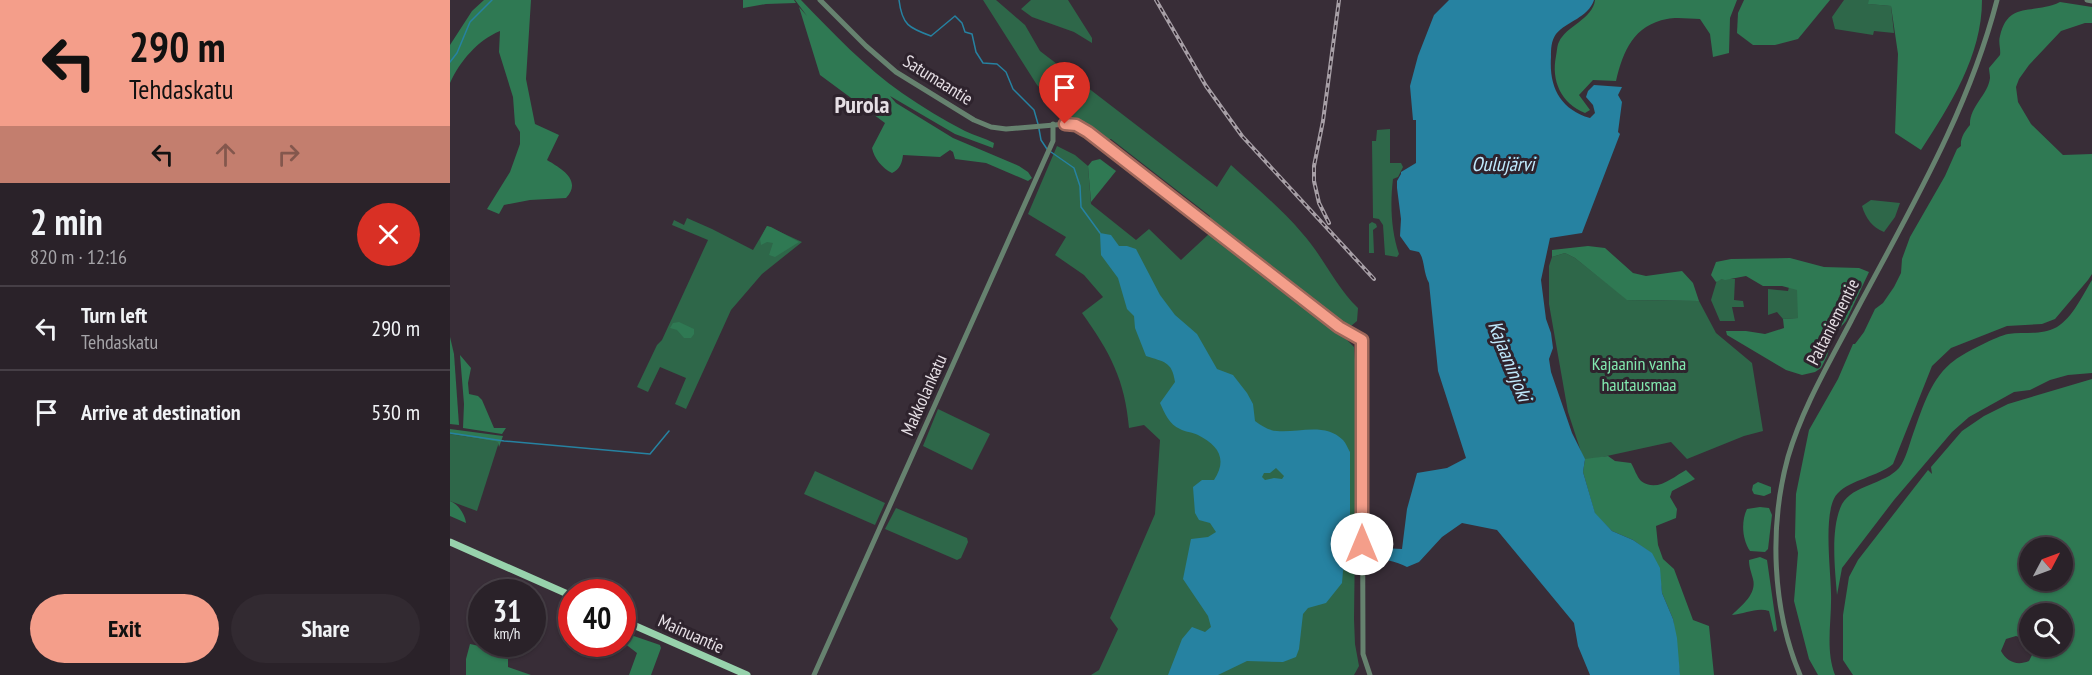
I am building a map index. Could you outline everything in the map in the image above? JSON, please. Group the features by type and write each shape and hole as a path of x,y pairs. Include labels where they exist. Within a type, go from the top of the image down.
{"main road":[{"path":"450,542 558,590"},
{"name":"Mainuantie","path":"636,626 747,675"}],"street":[{"name":"Satumaantie","path":"820,0 896,72 974,120 991,127 1006,129 1053,124 1076,125 1088,132 1339,327 1362,340 1363,654 1370,675"},
{"name":"Paltaniementie","path":"1800,675 1787,638 1778,580 1778,524 1788,459 1809,403 1924,184 1960,110 1979,62 1997,0"},
{"path":"2087,0 2092,1"},
{"name":"Makkolankatu","path":"814,675 1053,141 1053,124"}],"green space":[{"path":"484,0 531,0 526,79 535,124 559,135 547,160 568,175 572,186 566,198 530,200 504,205 499,214 487,209 510,172 520,144 520,132 515,124 513,97 499,52 500,31 484,40 470,52 450,83 450,45 472,11"},
{"path":"743,0 794,0 796,3 766,4 743,8"},
{"path":"795,0 801,0 888,83 949,122 994,143 993,148 955,134 890,96 896,103 953,138 1019,166 1032,178 1028,181 986,163 955,159 950,150 940,157 903,155 900,166 895,171 892,173 885,168 877,159 872,148 885,123 820,75 799,7 807,16"},
{"path":"983,0 996,0 1025,25 1040,51 1217,187 1231,165 1277,206 1309,242 1342,290 1358,308 1357,321 1351,326 1341,323 1209,221 1210,216 1111,139 1106,139 1087,123 1058,113 1053,100 1037,85"},
{"path":"1031,0 1068,0 1092,38 1092,43 1074,32 1032,17 1021,9"},
{"path":"1595,0 1737,0 1730,18 1729,53 1713,57 1710,34 1700,19 1671,18 1656,22 1638,33 1632,41 1622,60 1616,81 1593,80 1579,95 1590,110 1585,113 1564,97 1557,82 1555,65 1557,47 1562,36 1590,12"},
{"path":"1744,0 1830,0 1798,39 1775,45 1753,45 1737,33 1738,13"},
{"path":"1844,0 1869,0 1869,4 1891,6 1894,33 1874,31 1873,35 1835,29 1832,17"},
{"path":"1869,0 1982,0 1977,41 1970,60 1953,98 1921,150 1895,133 1898,54 1891,6 1868,4"},
{"path":"2060,2 2092,7 2092,23 2061,31 2029,65 2016,87 2018,102 2031,124 2063,155 2092,154 2092,274 2055,319 2042,324 2007,326 1951,348 1932,366 1893,464 1838,493 1833,501 1829,525 1830,655 1835,675 1818,675 1809,659 1794,601 1798,553 1795,537 1796,494 1809,430 1838,379 1853,344 1864,332 1875,309 1883,303 1901,273 1902,259 1910,237 1945,176 1957,149 1961,146 1962,137 1970,125 1972,112 1989,84 1989,68 2000,55 1999,38 2004,25 2009,17 2023,10"},
{"path":"1390,129 1390,163 1401,163 1403,167 1398,177 1393,179 1392,188 1391,207 1394,236 1399,254 1397,257 1385,255 1383,225 1379,219 1373,218 1372,141 1376,141 1377,130"},
{"path":"1057,146 1075,155 1088,166 1091,204 1136,240 1149,229 1181,260 1210,233 1354,347 1357,384 1354,619 1359,666 1354,675 1091,675 1099,670 1118,629 1110,618 1155,514 1160,440 1144,425 1129,428 1124,395 1115,367 1082,313 1103,297 1084,275 1055,255 1066,237 1028,214"},
{"path":"1100,159 1116,171 1091,202 1088,166 1092,161"},
{"path":"1871,200 1900,203 1895,217 1884,232 1873,225 1864,211 1862,206"},
{"path":"687,218 753,250 767,226 802,242 762,274 731,310 686,409 675,404 686,378 660,367 648,392 637,387 657,345 662,340 708,240 672,225 674,220 684,225"},
{"path":"1372,222 1377,227 1373,230 1374,253 1369,253 1369,224"},
{"path":"767,226 799,242 775,257 769,255 773,243 767,242 761,245 760,239"},
{"path":"1588,246 1605,248 1633,273 1646,276 1682,271 1693,283 1699,301 1627,300 1575,258 1565,253 1552,257 1552,250"},
{"name":"Kajaanin vanha hautausmaa","path":"1565,253 1575,258 1628,300 1699,301 1716,333 1752,363 1763,431 1744,436 1687,459 1671,442 1584,461 1568,412 1549,304 1549,266 1552,257"},
{"path":"1790,258 1824,267 1859,268 1869,272 1846,321 1833,336 1821,368 1802,375 1786,370 1727,335 1726,331 1765,334 1784,328 1783,319 1798,318 1797,290 1782,286 1763,286 1746,276 1716,282 1711,275 1716,262 1731,259"},
{"path":"1735,279 1734,300 1743,301 1744,307 1732,307 1735,321 1720,321 1711,300 1717,280"},
{"path":"2092,280 2092,373 2068,375 2050,380 2030,390 2014,392 1969,417 1952,432 1894,500 1842,568 1837,595 1835,536 1842,504 1861,488 1886,478 1899,468 1924,403 1940,375 1959,357 1996,338 2014,333 2051,330 2057,327 2072,312"},
{"path":"1789,287 1798,289 1799,318 1783,319 1777,312 1768,315 1768,289 1788,291"},
{"path":"679,322 694,329 691,338 684,338 677,330 670,328 673,323"},
{"path":"450,337 454,354 459,425 450,424"},
{"path":"460,355 471,368 468,383 469,394 478,396 482,400 494,428 506,428 502,434 463,428 464,404"},
{"path":"2092,379 2092,675 1853,675 1843,660 1843,615 1849,577 1858,560 1928,470 1932,474 1931,467 1962,431 2008,404"},
{"path":"938,409 990,434 972,470 923,446"},
{"path":"450,429 503,436 499,447 498,442 450,434"},
{"path":"450,434 499,442 477,511 450,501"},
{"path":"1608,456 1615,461 1631,463 1641,481 1647,484 1665,483 1686,470 1695,479 1672,491 1670,497 1677,509 1676,518 1656,526 1658,545 1663,559 1674,569 1693,620 1709,626 1714,675 1680,675 1673,619 1662,593 1659,568 1651,553 1633,540 1612,531 1595,514 1583,472 1585,459"},
{"path":"815,471 885,503 875,525 804,494"},
{"path":"1758,482 1771,487 1771,493 1764,496 1754,494 1753,485"},
{"path":"450,501 461,510 466,523 450,516"},
{"path":"896,508 967,538 968,542 961,558 957,560 885,529"},
{"path":"1769,508 1772,515 1768,549 1765,552 1750,551 1743,530 1747,509"},
{"path":"1760,557 1767,560 1777,630 1774,632 1769,611 1755,610 1732,615 1748,599 1753,590 1749,560"},
{"path":"636,637 660,645 661,648 651,675 629,675 637,653"},
{"path":"468,652 468,657 504,657 508,659 508,667 531,675 466,675"}],"water":[{"name":"Oulujärvi","path":"1449,0 1594,0 1587,11 1554,37 1551,51 1552,78 1558,95 1564,103 1590,118 1595,113 1593,105 1586,97 1594,85 1622,87 1618,95 1622,102 1618,132 1620,134 1582,233 1550,238 1541,280 1546,319 1553,348 1549,359 1551,372 1572,433 1585,459 1583,472 1595,513 1612,531 1633,540 1652,553 1660,568 1662,593 1673,619 1677,638 1680,675 1590,675 1578,646 1574,623 1497,530 1462,523 1442,537 1419,562 1407,567 1378,559 1348,561 1343,571 1342,583 1326,603 1308,608 1303,614 1296,657 1283,662 1247,661 1218,675 1168,675 1182,639 1192,627 1205,632 1211,627 1208,616 1183,579 1191,539 1208,537 1216,532 1210,523 1199,520 1195,513 1193,487 1202,480 1214,480 1220,466 1220,459 1219,453 1211,443 1198,435 1176,427 1166,415 1160,403 1175,382 1174,375 1166,363 1146,356 1135,328 1134,316 1127,309 1118,278 1101,255 1100,233 1111,235 1119,246 1136,249 1160,295 1175,315 1197,334 1217,369 1233,375 1247,393 1253,404 1255,421 1274,431 1328,431 1344,441 1350,452 1350,548 1352,551 1402,549 1407,509 1417,473 1447,468 1466,458 1438,371 1429,283 1422,259 1419,252 1410,250 1400,236 1401,219 1397,181 1401,172 1416,163 1416,120 1413,120 1410,86 1418,56 1434,15","holes":["1276,468 1284,476 1282,479 1265,480 1262,477 1264,473 1270,473"]}],"waterway":[{"path":"450,62 457,53 470,22 492,0"},
{"path":"899,0 902,15 908,24 917,31 931,36 955,16 962,23 965,32 972,34 976,52 983,63 997,64 1006,72 1013,89 1034,110 1038,124"},
{"path":"1039,129 1041,140 1047,149"},
{"path":"1051,152 1074,168 1080,186 1081,207 1100,233"},
{"path":"450,433 504,441 650,454 669,431"}],"railway":[{"path":"1156,0 1206,86 1242,136 1374,279"},
{"path":"1329,223 1319,203 1314,181 1314,166 1323,121 1339,0"}],"district":[{"name":"Purola","path":"862,105"}],"route":[{"path":"1065,124 1076,125 1088,132 1339,327 1362,340 1362,544"}],"water label":[{"name":"Kajaaninjoki","path":"1510,361"}]}
